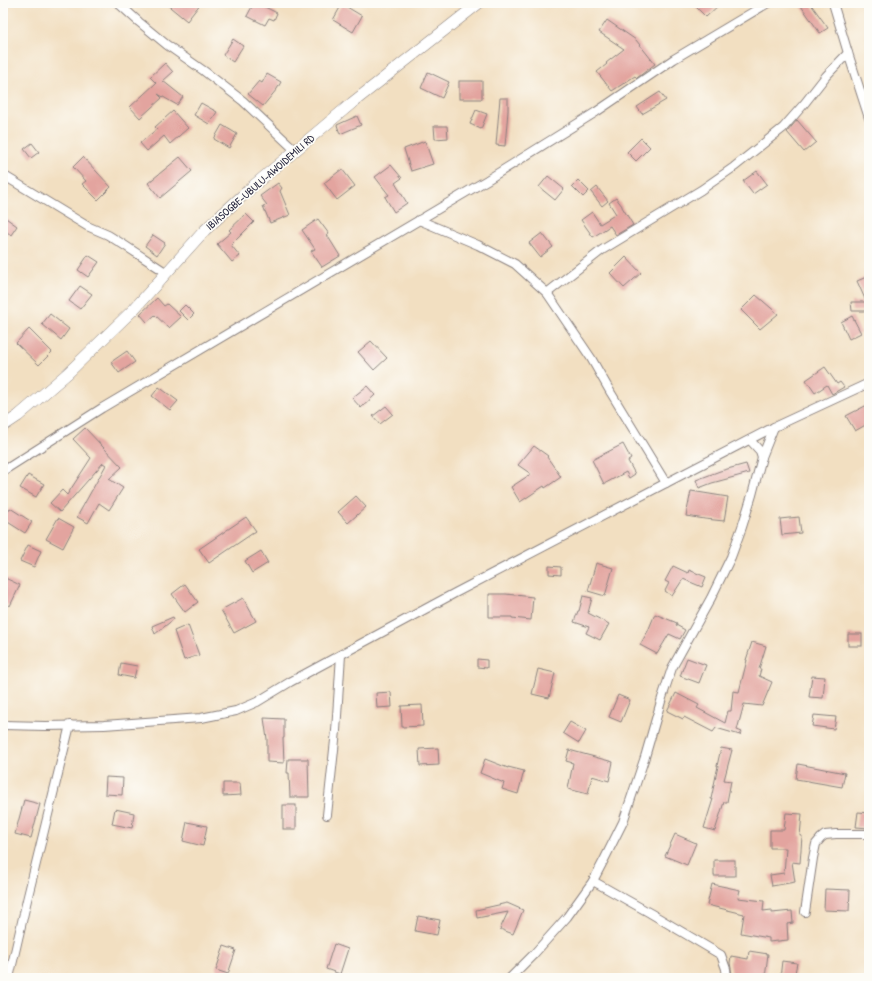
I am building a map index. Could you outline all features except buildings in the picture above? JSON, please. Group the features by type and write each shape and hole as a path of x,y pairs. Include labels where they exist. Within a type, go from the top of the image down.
{"street":[{"path":"118,3 139,22 243,101 295,150"},
{"name":"IBIASOGBE-UBULU-AWOIDEMILI RD","path":"3,426 18,416 74,368 134,310 205,230 252,186 358,98 479,3"},
{"path":"3,470 109,404 487,180 596,112 674,59 768,3"},
{"path":"833,3 869,118"},
{"path":"547,293 602,250 701,190 734,167 783,128 826,76 848,53"},
{"path":"3,175 87,226 124,244 167,273"},
{"path":"419,220 478,245 515,264 547,293 591,358 614,399 666,483"},
{"path":"3,725 104,725 201,718 236,711 257,702 290,682 462,589 666,483 774,428 869,383"},
{"path":"510,978 567,917 593,881 623,822 645,757 672,668 711,598 731,557 748,508 762,457 774,428"},
{"path":"750,440 760,451 762,457"},
{"path":"327,815 336,731 341,655"},
{"path":"9,978 70,725"},
{"path":"805,912 813,858 816,844 820,838 825,835 836,834 869,834"},
{"path":"593,881 721,955 726,969 727,978"}]}
